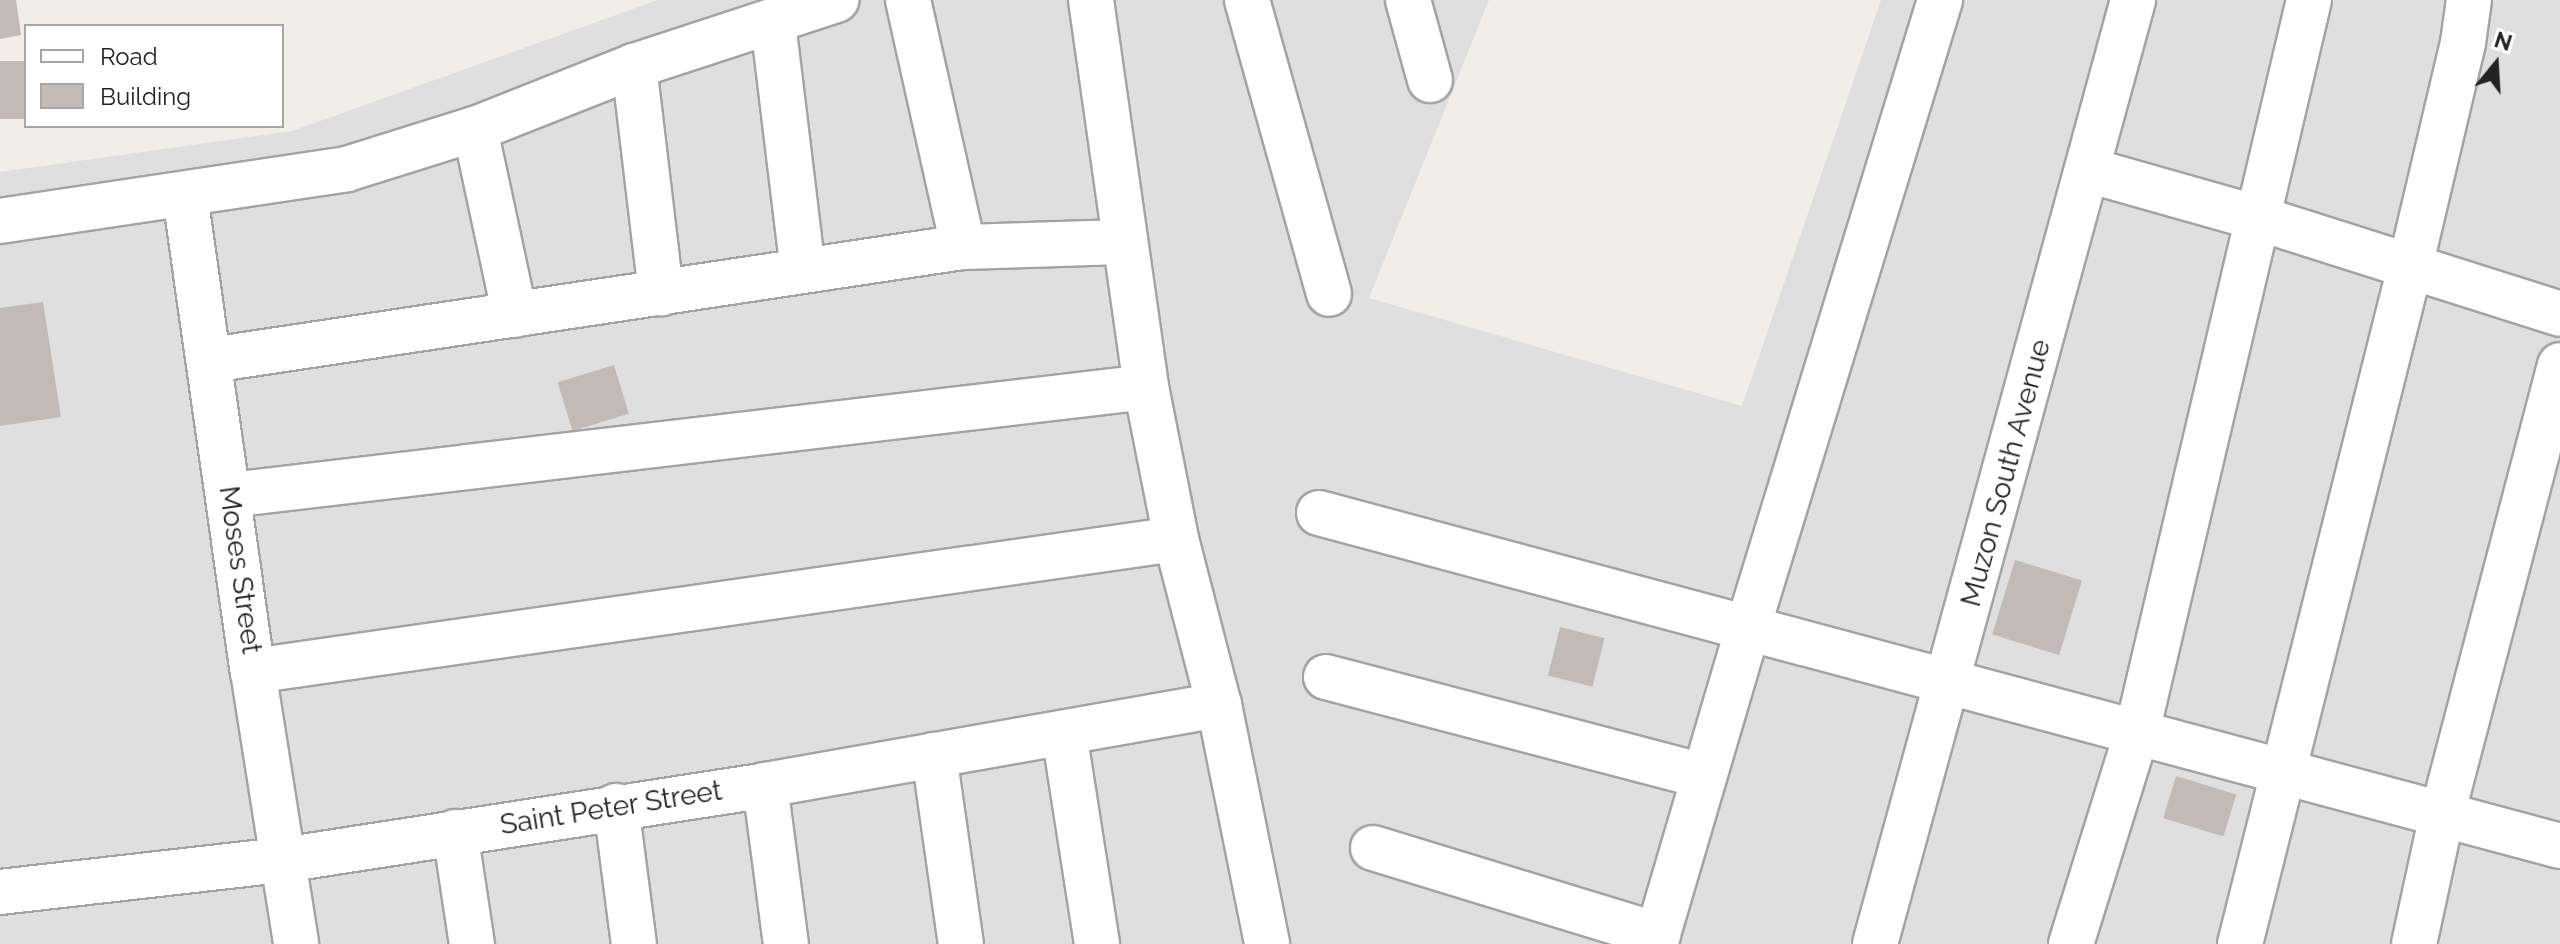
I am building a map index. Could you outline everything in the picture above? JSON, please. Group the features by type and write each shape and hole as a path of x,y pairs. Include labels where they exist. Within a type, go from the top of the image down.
{"street":[{"path":"0,221 185,196 347,169 475,129 634,66 836,0"},
{"path":"908,0 963,247"},
{"path":"1091,0 1146,387 1176,539 1219,705 1267,944"},
{"path":"1247,0 1329,294"},
{"path":"1408,0 1430,80"},
{"path":"1373,848 1656,939 1940,0"},
{"name":"Muzon South Avenue","path":"1875,944 1950,682 2133,0"},
{"path":"2071,944 2137,732 2309,0"},
{"path":"2240,944 2410,267 2463,43 2469,0"},
{"path":"773,23 803,270"},
{"path":"634,66 661,293"},
{"path":"475,129 515,315"},
{"path":"2088,170 2258,218 2560,314"},
{"name":"Moses Street","path":"185,196 211,360 253,671 296,944"},
{"path":"211,360 963,247 1124,242"},
{"path":"2414,944 2442,815 2560,365"},
{"path":"230,495 1146,387"},
{"path":"1319,513 2560,846"},
{"path":"253,671 1176,539"},
{"path":"1326,677 1704,776"},
{"name":"Saint Peter Street","path":"0,892 283,860 765,785 1219,705"},
{"path":"1064,733 1097,944"},
{"path":"934,755 961,944"},
{"path":"765,785 786,944"},
{"path":"616,806 634,944"},
{"path":"455,832 472,944"}],"shaded area":[{"path":"658,0 1489,0 1369,298 1742,406 1881,0 2560,0 2560,944 0,944 0,172 292,131"}],"building":[{"path":"0,0 16,0 21,35 0,39"},
{"path":"0,61 24,61 24,119 0,119"},
{"path":"43,302 61,417 0,426 0,308"},
{"path":"614,365 629,414 572,431 558,382"},
{"path":"2015,560 2082,580 2059,655 1992,635"},
{"path":"1560,627 1605,638 1593,687 1548,676"},
{"path":"2176,776 2236,794 2223,836 2163,818"}]}
